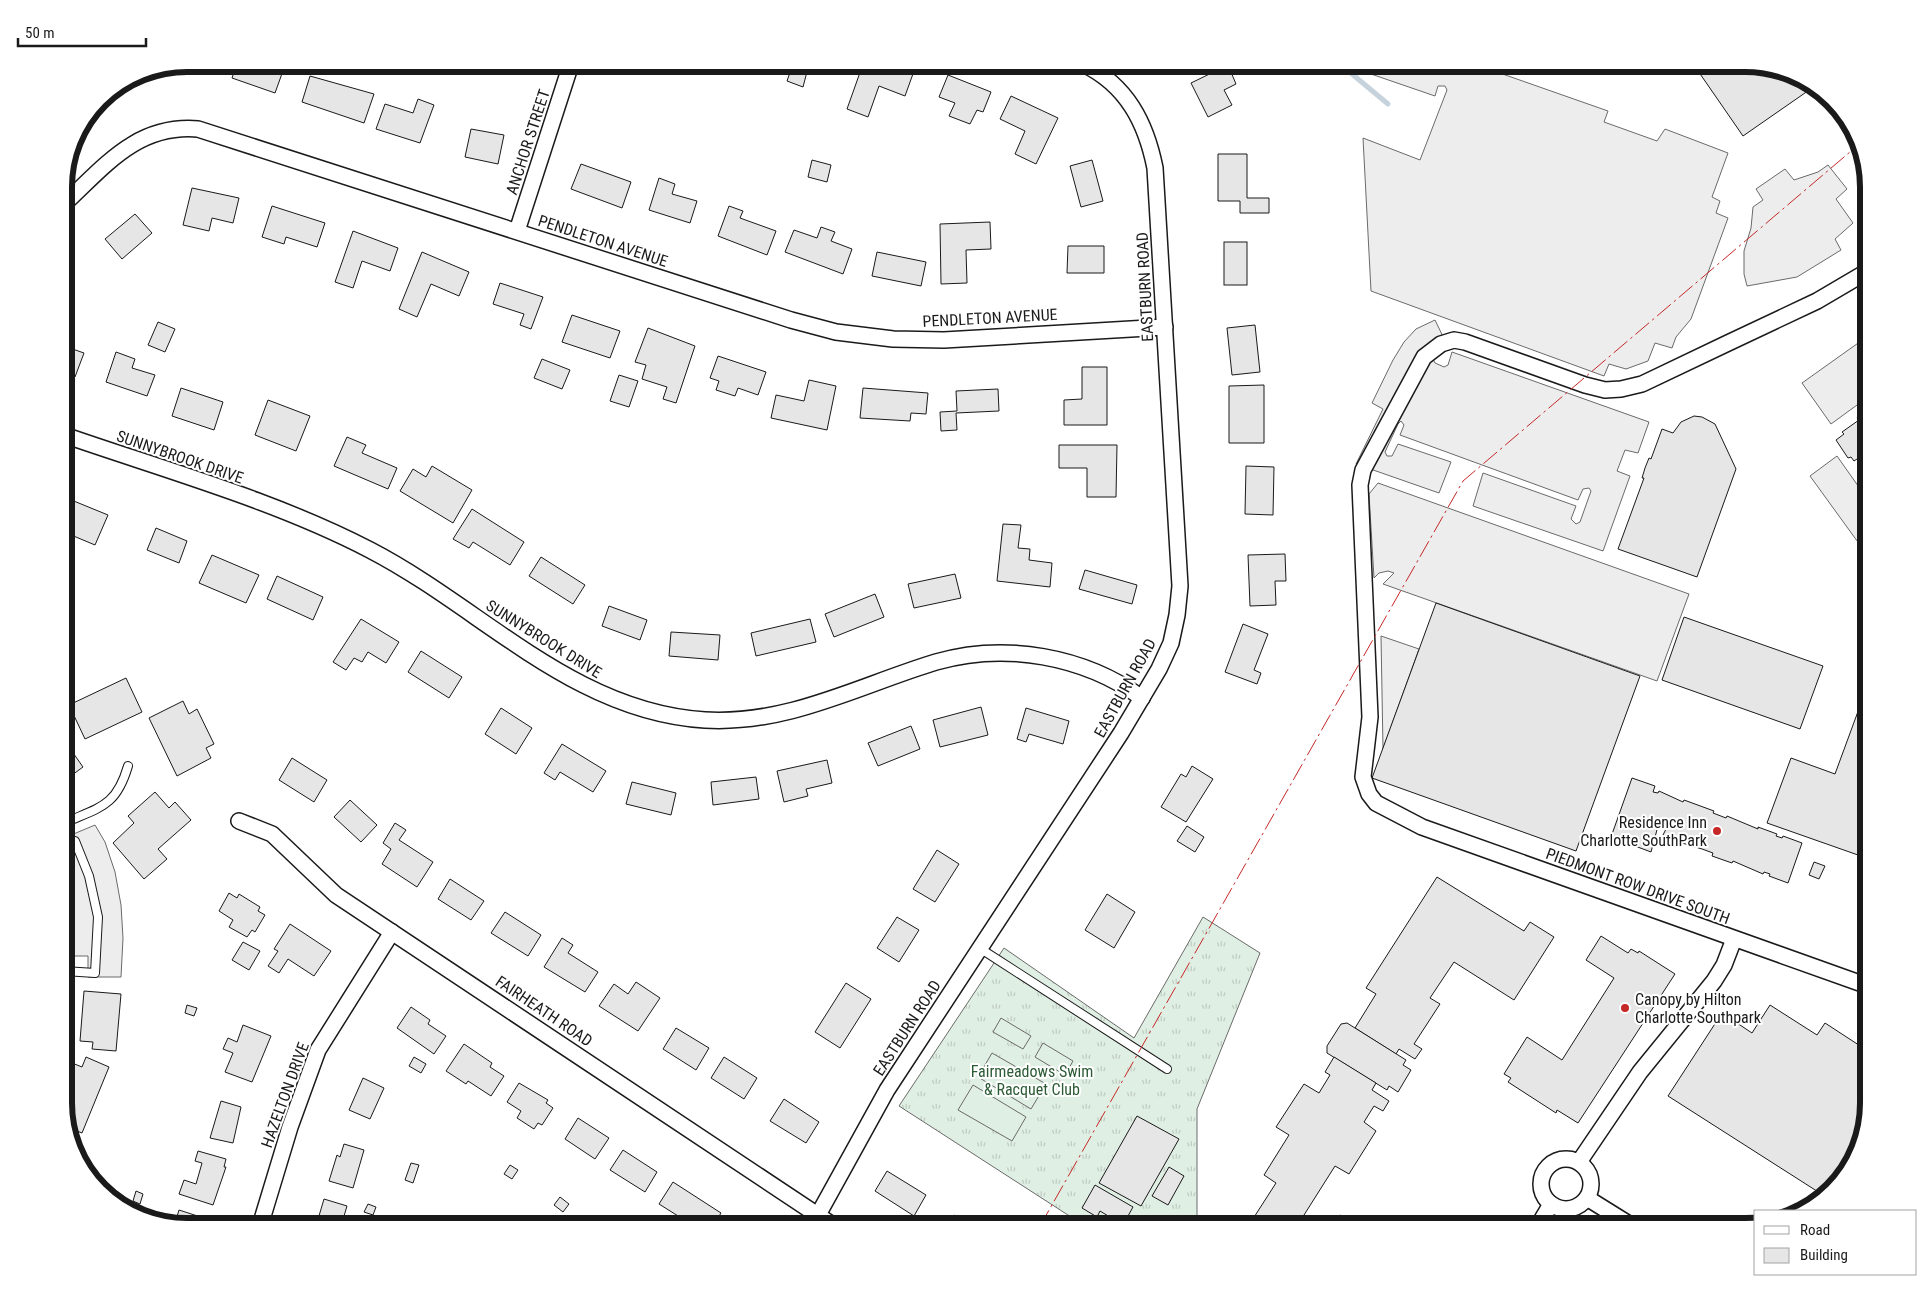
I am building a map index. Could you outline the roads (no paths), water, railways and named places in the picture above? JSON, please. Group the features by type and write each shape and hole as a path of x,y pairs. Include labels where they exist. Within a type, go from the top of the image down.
{"street":[{"name":"ANCHOR STREET","path":"517,231 569,73"},
{"name":"EASTBURN ROAD","path":"818,1215 888,1090 1142,698 1159,669 1170,643 1177,615 1180,586 1155,168 1149,140 1129,102 1111,83 1096,73"},
{"name":"PENDLETON AVENUE","path":"73,196 131,144 163,130 187,128 210,132 791,320 859,336 944,340 1165,327"},
{"name":"PIEDMONT ROW DRIVE SOUTH","path":"1860,276 1817,301 1642,384 1621,389 1605,390 1585,385 1459,341 1441,344 1424,357 1363,470 1360,484 1370,717 1363,777 1373,800 1398,816 1430,830 1860,983"},
{"name":"SUNNYBROOK DRIVE","path":"73,438 322,526 373,551 404,570 568,677 604,695 652,712 705,720 781,714 819,705 937,662 968,655 999,653 1045,656 1065,661 1102,675 1142,698"},
{"name":"FAIRHEATH ROAD","path":"239,821 272,834 332,892 822,1218"},
{"name":"HAZELTON DRIVE","path":"262,1218 290,1127 316,1055 326,1035 392,932"},
{"path":"1579,1162 1640,1072 1714,981 1724,965 1734,939"},
{"path":"1563,1159 1579,1162 1590,1174 1590,1190 1587,1198 1582,1204 1567,1209 1551,1204 1546,1198 1541,1182 1548,1167 1563,1159"},
{"path":"1587,1198 1619,1218"},
{"path":"1543,1218 1551,1204"}],"lane":[{"path":"73,819 109,804 122,785 128,766"},
{"path":"73,842 75,841 89,876 98,917 95,973 73,972"},
{"path":"981,949 1167,1069"}],"waterway":[{"path":"1351,73 1388,104"}],"place":[{"name":"Residence Inn Charlotte SouthPark","path":"1717,831"},
{"name":"Canopy by Hilton Charlotte Southpark","path":"1625,1008"}],"park label":[{"name":"Fairmeadows Swim & Racquet Club","path":"1032,1080"}]}
